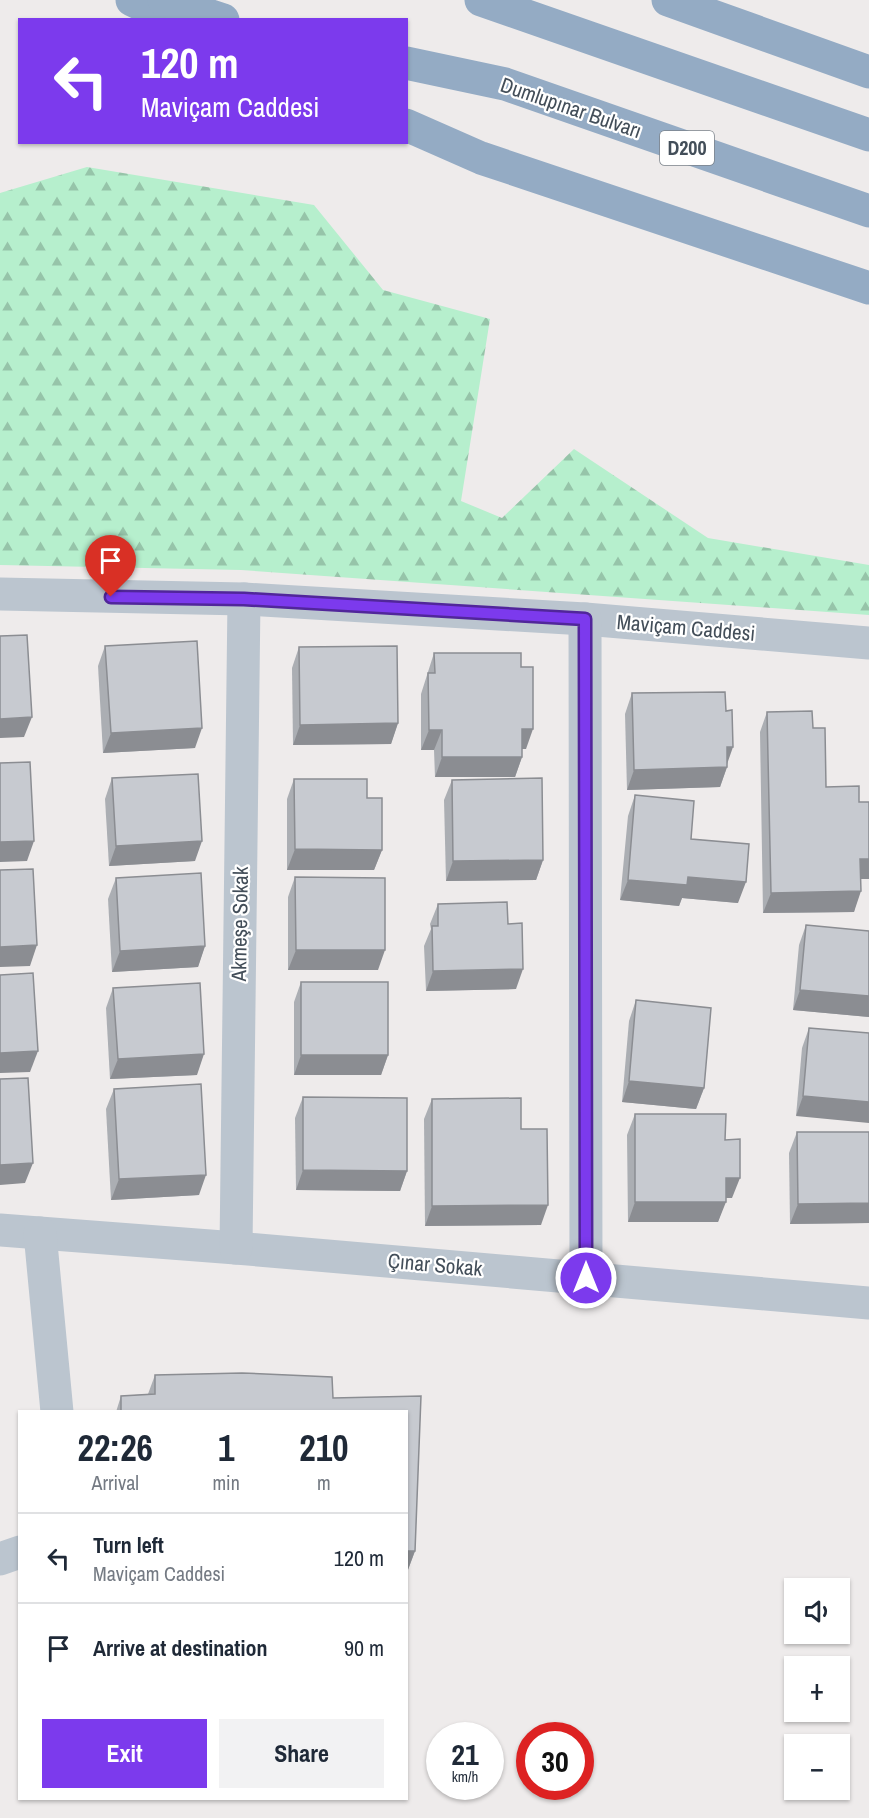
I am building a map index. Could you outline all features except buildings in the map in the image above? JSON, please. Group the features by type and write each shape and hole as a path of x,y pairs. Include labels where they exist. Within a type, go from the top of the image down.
{"highway":[{"path":"132,0 171,18"},
{"path":"164,0 217,18"},
{"path":"481,0 869,135"},
{"path":"668,0 869,72"},
{"name":"Dumlupınar Bulvarı","path":"408,63 505,84 869,211"},
{"path":"408,126 481,158 869,288"}],"street":[{"name":"Maviçam Caddesi","path":"0,594 244,599 585,619 869,643"},
{"name":"Akmeşe Sokak","path":"236,1248 244,599"},
{"path":"585,619 586,1278"},
{"name":"Çınar Sokak","path":"0,1230 236,1248 869,1303"},
{"path":"40,1233 57,1410"},
{"path":"0,1559 18,1553"}],"green space":[{"path":"87,167 314,205 383,290 490,319 461,501 502,518 574,449 708,538 869,565 869,615 241,570 0,565 0,193"}],"route":[{"path":"111,597 244,599 585,619 586,1278"}]}
